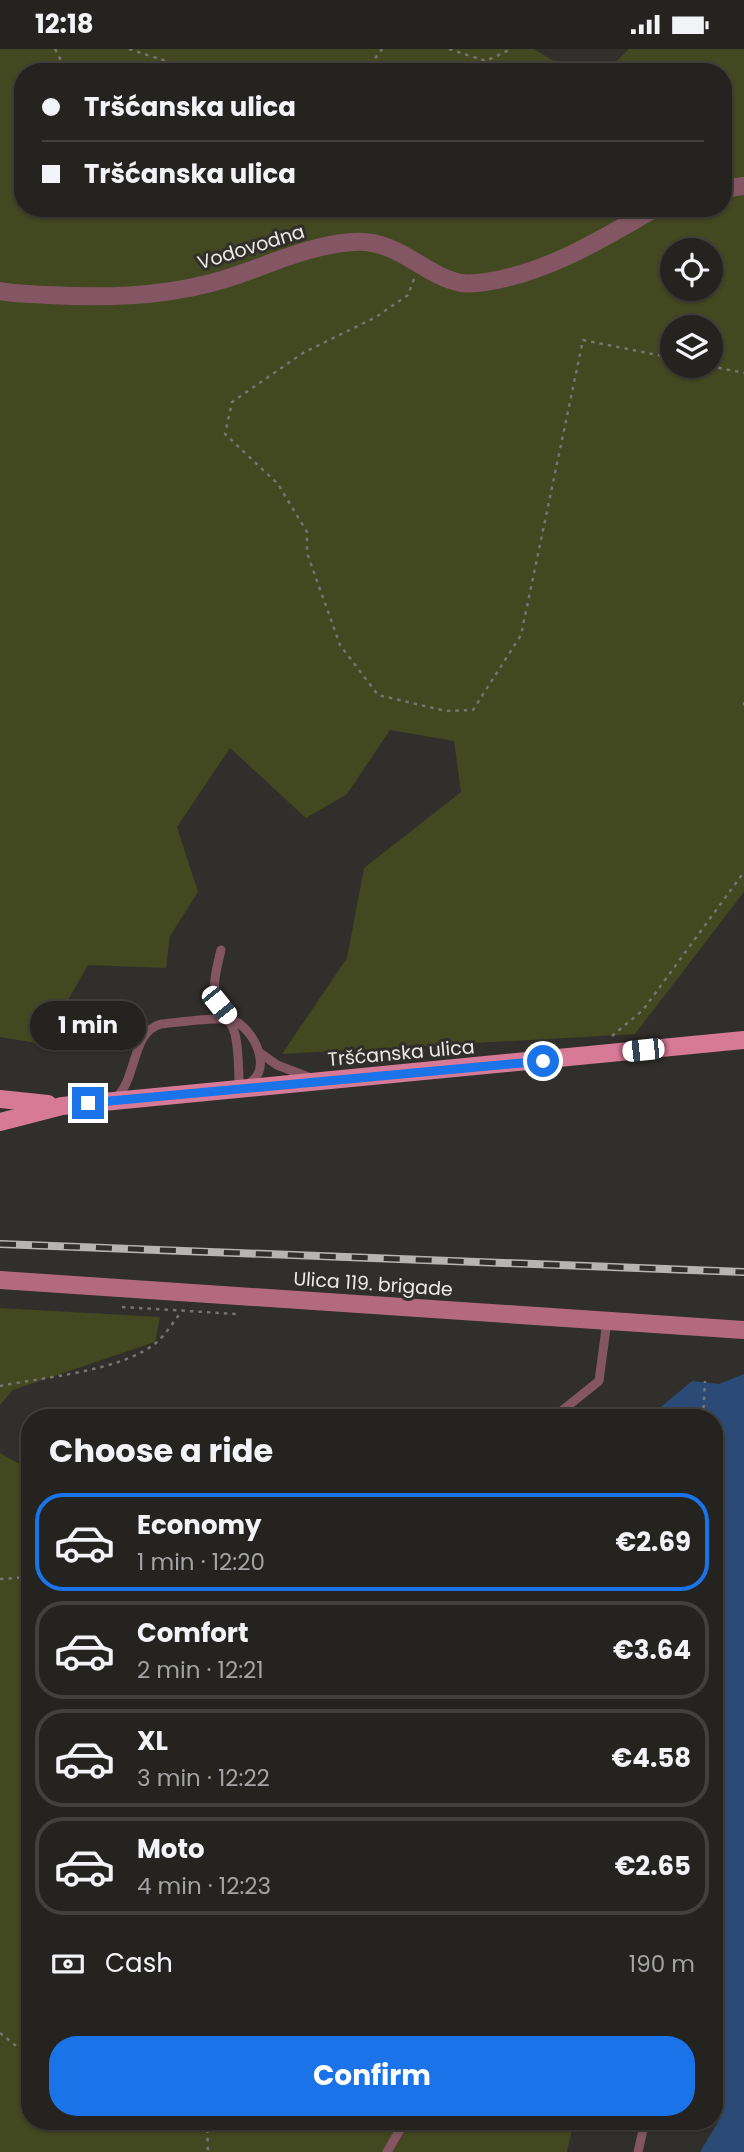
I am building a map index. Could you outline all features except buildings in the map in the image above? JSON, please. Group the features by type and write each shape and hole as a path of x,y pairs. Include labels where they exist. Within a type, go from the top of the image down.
{"main road":[{"name":"Tršćanska ulica","path":"62,1106 744,1040"},
{"path":"0,1099 62,1106"},
{"path":"0,1122 62,1106"},
{"name":"Ulica 119. brigade","path":"0,1280 744,1330"}],"street":[{"name":"Vodovodna","path":"0,292 93,297 153,295 209,284 303,252 354,242 383,244 461,283 481,283 540,269 577,253 640,217"}],"lane":[{"path":"221,950 215,984 219,1005 229,1018 247,1031 260,1053 259,1074 239,1089 238,1053 229,1018"},
{"path":"113,1101 128,1083 142,1037 151,1027 229,1018"},
{"path":"260,1053 283,1068 323,1081"},
{"path":"564,1409 599,1381 607,1321"},
{"path":"387,2152 400,2130"},
{"path":"638,2152 643,2130"}],"path":[{"path":"129,49 173,63"},
{"path":"449,49 463,51 486,61 511,49"},
{"path":"418,262 408,295 376,317 303,353 232,402 225,434 278,484 307,532 307,553 340,645 378,695 446,711 473,710 521,635 583,340 660,356"},
{"path":"723,369 744,373"},
{"path":"744,702 744,709"},
{"path":"611,1036 643,1010 744,872"},
{"path":"0,1386 79,1372 132,1357 157,1342 182,1312"},
{"path":"703,1409 705,1381"},
{"path":"0,1579 21,1578"},
{"path":"0,2033 21,2050"},
{"path":"207,2130 208,2152"}],"green space":[{"path":"0,49 534,49 557,63 14,63 14,217 732,217 732,63 614,63 629,49 744,49 744,892 635,1034 282,1054 347,958 364,868 461,792 454,741 390,730 347,794 306,818 230,748 177,827 198,892 170,936 166,968 88,965 43,1044 0,1037"},
{"path":"0,1308 160,1317 155,1342 13,1390 0,1405"},
{"path":"0,1453 21,1465 21,2130 572,2130 567,2152 0,2152"}],"water":[{"path":"744,1374 744,2152 700,2152 713,2130 723,2130 723,1409 659,1409 692,1381 719,1384"}],"railway":[{"path":"0,1244 744,1272"}],"route":[{"path":"88,1103 543,1061"}]}
